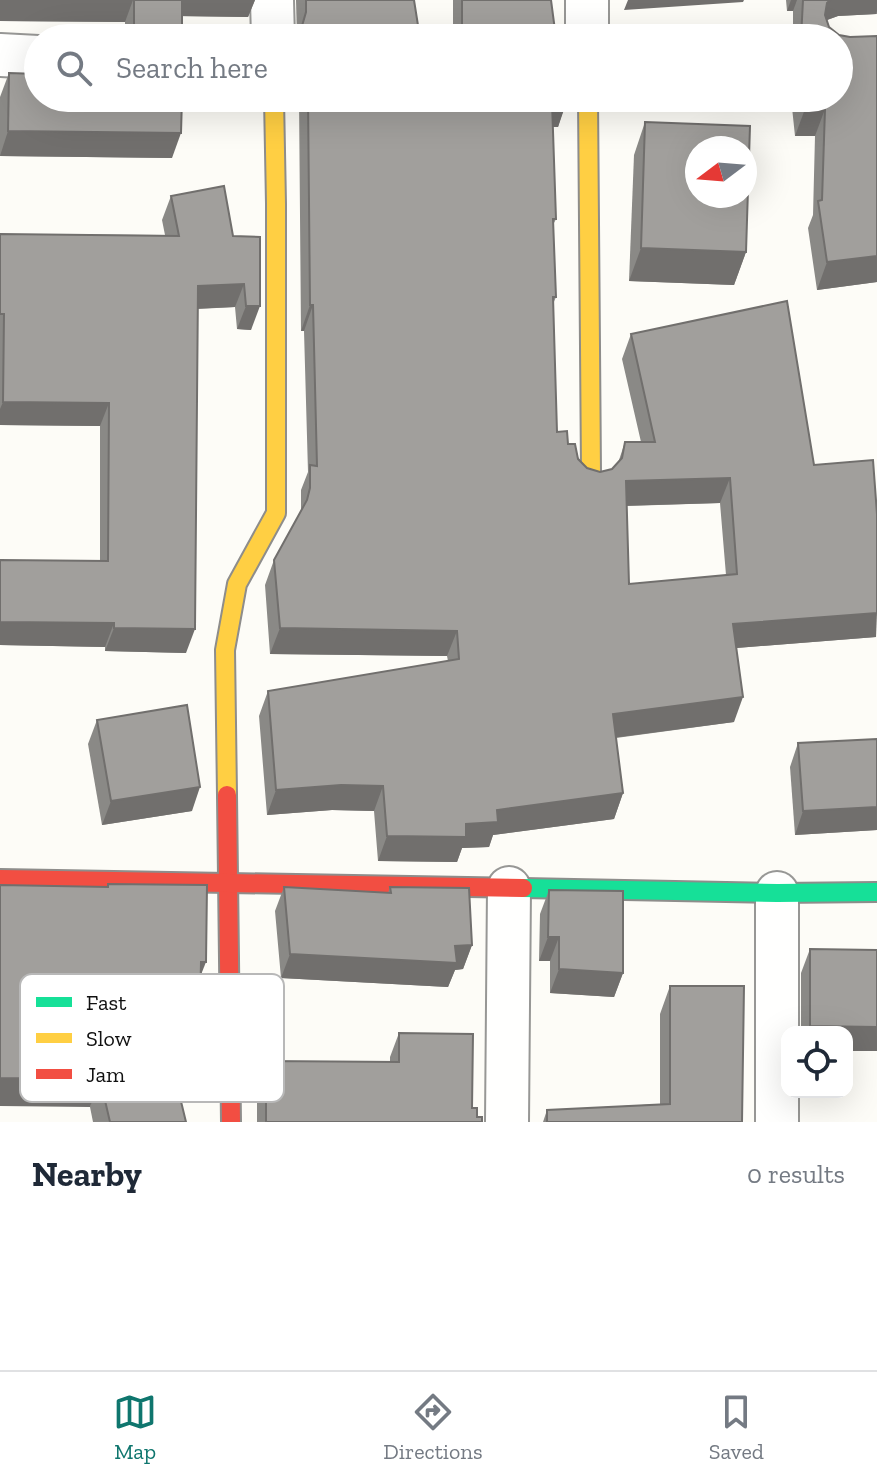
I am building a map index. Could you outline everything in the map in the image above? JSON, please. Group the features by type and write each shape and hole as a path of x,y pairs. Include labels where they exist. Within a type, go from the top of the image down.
{"street":[{"path":"272,0 273,24"},
{"path":"587,0 587,24"},
{"path":"0,55 24,56"},
{"path":"229,974 225,650 237,584 276,513 274,112"},
{"path":"588,112 591,472"},
{"path":"0,879 777,893 877,892"},
{"path":"507,1122 509,888"},
{"path":"777,893 777,1122"},
{"path":"231,1102 231,1122"}],"building":[{"path":"134,0 182,0 182,24 134,24"},
{"path":"306,0 414,0 418,24 303,24"},
{"path":"462,0 551,0 554,24 462,24"},
{"path":"803,0 830,0 825,15 828,24 802,24"},
{"path":"877,36 877,256 827,262 818,201 822,200 825,112 853,112 853,37"},
{"path":"9,73 24,74 24,112 182,112 181,133 8,131"},
{"path":"308,112 552,112 557,432 567,431 568,444 575,444 578,459 587,468 600,472 612,469 622,458 625,442 655,442 631,334 787,301 814,465 873,460 877,514 877,613 733,624 743,697 613,714 623,793 497,810 498,822 466,824 466,837 387,836 383,786 341,785 276,790 268,691 459,659 457,631 280,628 274,560 307,500 310,465 317,466 313,305 310,305","holes":["730,478 737,574 629,584 626,481"]},
{"path":"645,122 750,126 750,136 685,136 685,208 747,208 746,252 641,248"},
{"path":"224,186 233,236 260,237 260,306 246,306 244,284 198,286 195,629 114,628 114,623 0,622 0,560 108,561 109,403 3,402 4,314 0,314 0,234 179,236 171,196"},
{"path":"187,705 200,787 111,801 97,720"},
{"path":"877,739 877,807 803,811 798,743"},
{"path":"108,884 207,885 206,962 201,962 201,974 20,974 20,1078 0,1078 0,885 108,887"},
{"path":"284,887 391,893 390,887 469,888 472,945 455,946 457,963 290,954"},
{"path":"549,890 623,891 623,973 559,969 559,937 548,937"},
{"path":"810,949 877,950 877,1027 810,1026"},
{"path":"670,986 744,986 742,1122 547,1122 547,1110 670,1104"},
{"path":"399,1033 473,1034 472,1108 477,1108 477,1117 482,1117 482,1122 266,1122 266,1102 284,1102 284,1061 399,1062"},
{"path":"105,1102 181,1102 186,1122 110,1122"}],"traffic: fast":[{"path":"523,888 877,892"}],"traffic: slow":[{"path":"227,795 225,650 237,584 276,513 274,112"},
{"path":"588,112 591,472"}],"traffic: jam":[{"path":"227,795 229,974"},
{"path":"0,879 523,888"},
{"path":"231,1102 231,1122"}]}
